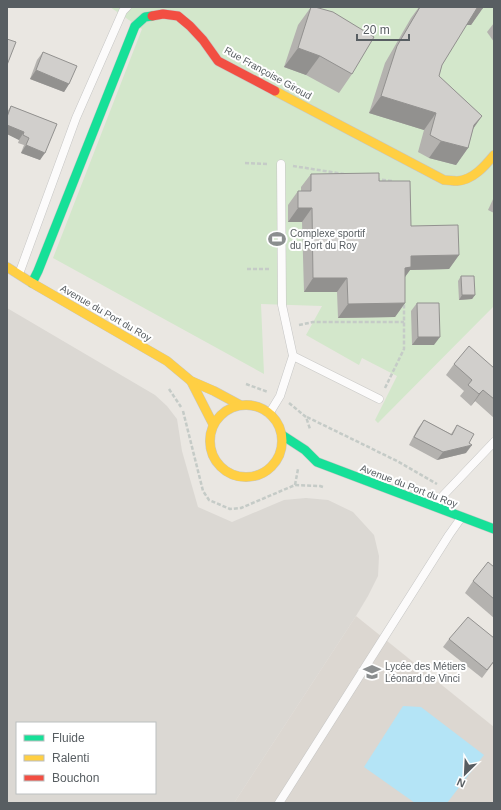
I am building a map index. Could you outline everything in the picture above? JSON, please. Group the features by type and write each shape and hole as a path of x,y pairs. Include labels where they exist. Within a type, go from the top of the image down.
{"street":[{"name":"Rue Françoise Giroud","path":"32,283 131,35 135,26 145,18 163,14 178,16 203,40 218,61 444,180 456,181 468,178 482,169 494,156"},
{"name":"Avenue du Port du Roy","path":"7,267 166,361 191,381 240,405 250,405 260,408 269,414 277,423 282,435 305,450 317,462 494,529"},
{"name":"Avenue du Port du Roy","path":"191,381 213,424"},
{"path":"240,405 230,408 221,414 213,424 209,436 210,448 214,460 222,470 233,476 246,478 258,476 269,470 284,467"},
{"path":"269,470 277,460 282,448 282,435"},
{"path":"305,464 317,462"}],"lane":[{"path":"19,275 76,118 123,11 127,7"},
{"path":"269,414 280,396 293,356 282,305 281,164"},
{"path":"293,356 379,399"},
{"path":"433,506 494,442"},
{"path":"279,803 449,535 462,518"}],"path":[{"path":"244,163 281,164 351,175"},
{"path":"373,178 396,182"},
{"path":"246,268 282,270"},
{"path":"379,399 404,349 404,299"},
{"path":"287,328 313,322 404,322"},
{"path":"166,384 183,411 203,491 209,500 230,509 241,508 295,485 320,486 327,489"},
{"path":"306,417 397,461 448,490"}],"shaded area":[{"path":"7,308 155,395 167,406 177,419 182,451 198,507 232,522 284,500 306,498 328,500 353,512 374,535 379,556 378,576 368,596 234,803 7,803"},
{"name":"Lycée des Métiers Léonard de Vinci","path":"356,616 494,727 494,803 234,803"}],"green space":[{"name":"Complexe sportif du Port du Roy","path":"110,7 494,7 494,306 378,423 375,420 397,376 362,358 359,365 306,335 322,306 261,304 264,374 53,258 142,29"}],"water":[{"path":"403,706 421,707 484,755 447,803 415,803 364,767"}],"building":[{"path":"311,7 333,12 374,37 352,74 320,56 298,48"},
{"path":"420,7 483,7 477,8 442,65 439,76 482,116 474,125 468,148 441,141 430,135 436,113 381,96 397,46"},
{"path":"7,39 16,42 7,65"},
{"path":"43,52 77,66 69,84 36,70"},
{"path":"11,106 57,124 45,153 26,145 29,138 23,135 24,132 7,125 7,117"},
{"path":"379,173 379,181 410,181 411,226 458,225 459,255 411,256 411,267 405,268 405,303 348,304 347,278 313,278 312,208 298,208 298,191 311,191 311,174"},
{"path":"461,276 474,276 475,295 462,295"},
{"path":"417,303 439,303 440,337 418,337"},
{"path":"469,346 494,368 494,399 483,390 479,394 468,385 472,380 454,364"},
{"path":"424,420 452,435 457,425 474,434 469,443 472,445 443,452 414,437"},
{"path":"488,562 494,567 494,599 473,581"},
{"path":"468,617 494,638 494,661 487,670 449,639"}],"traffic: fast":[{"path":"32,283 135,26 145,17 152,16"},
{"path":"282,435 305,450 317,462 494,529"}],"traffic: slow":[{"path":"275,91 444,180 457,181 468,178 483,168 494,155"},
{"path":"7,267 167,361 191,381 240,405"},
{"path":"191,381 213,424"},
{"path":"239,405 253,405 260,407 272,415 280,427 282,441 280,455 272,467 260,475 253,477 239,477 232,475 220,467 212,455 210,448 210,434 212,427 220,415 232,407 239,405"}],"traffic: jam":[{"path":"152,16 163,14 178,16 203,40 218,61 275,91"}],"place":[{"name":"Complexe sportif du Port du Roy","path":"277,239"},
{"name":"Lycée des Métiers Léonard de Vinci","path":"372,672"}]}
